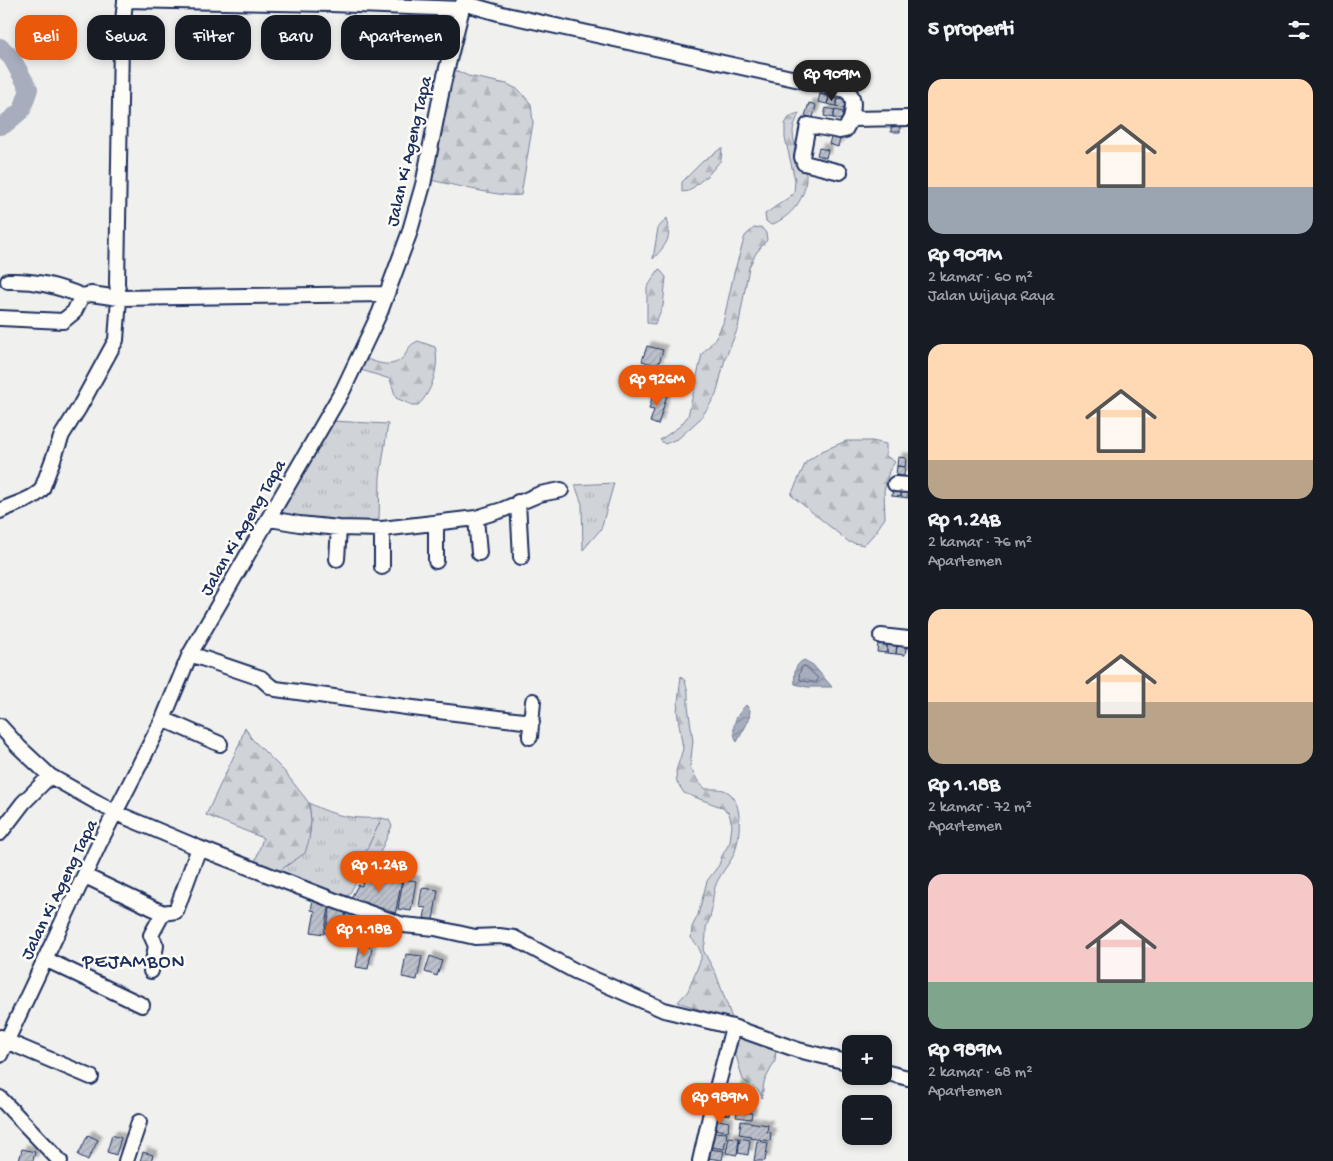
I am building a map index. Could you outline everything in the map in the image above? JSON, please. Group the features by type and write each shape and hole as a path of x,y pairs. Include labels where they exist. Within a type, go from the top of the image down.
{"street":[{"path":"0,511 12,504 38,495 62,435 116,340 119,298 117,283 121,42 125,0 331,4 463,4 845,90 849,92 852,98 851,119 845,130 840,131 808,125 802,157 804,163 840,172"},
{"name":"Jalan Ki Ageng Tapa","path":"0,1055 3,1039 45,959 163,719 190,654 270,519 343,390 380,312 409,234 423,185 443,84 463,4"},
{"path":"851,119 908,118"},
{"path":"8,281 42,283 82,296 91,294 119,298 386,294"},
{"path":"0,318 63,321 74,312 82,296"},
{"path":"270,519 339,528 382,529 476,518 502,510 540,494 561,490"},
{"path":"518,502 521,557"},
{"path":"476,518 479,553"},
{"path":"436,523 436,561"},
{"path":"337,559 339,528"},
{"path":"382,529 382,567"},
{"path":"881,636 908,639"},
{"path":"190,654 261,678 276,689 532,722"},
{"path":"530,737 533,701"},
{"path":"163,719 220,744"},
{"path":"0,726 50,776 116,813 199,848 333,900 404,924 435,928 475,937 499,936 514,938 575,971 664,1010 733,1027 798,1050 842,1061"},
{"path":"0,833 23,803 50,776"},
{"path":"85,876 163,913 176,911 199,848"},
{"path":"151,971 156,946 152,935 163,913"},
{"path":"45,959 142,1005"},
{"path":"700,1161 733,1027"},
{"path":"3,1039 91,1077"},
{"path":"892,1074 908,1078"},
{"path":"0,1098 60,1161"},
{"path":"126,1161 139,1122"}],"green space":[{"path":"451,68 468,76 507,84 519,90 531,104 533,123 521,195 490,193 430,180"},
{"path":"799,113 793,135 798,155 806,174 804,191 792,211 771,225 766,221 765,214 794,193 795,180 785,138 785,124 790,116"},
{"path":"722,148 721,160 709,174 689,191 682,192 682,182 704,160"},
{"path":"667,218 669,231 667,240 653,259 658,228"},
{"path":"761,227 766,233 767,240 756,253 749,267 738,328 725,359 716,395 701,418 679,438 665,444 660,440 680,426 688,416 702,354 716,338 723,323 734,273 745,236 754,228"},
{"path":"659,269 666,277 663,306 655,324 647,323 647,288"},
{"path":"418,341 435,347 436,370 431,386 423,400 418,405 412,405 396,398 390,379 361,370 367,359 382,364 397,362"},
{"path":"332,421 388,424 380,477 379,522 366,523 277,516"},
{"path":"846,441 872,441 886,444 886,456 895,462 889,471 884,491 885,518 864,545 849,542 791,495 806,462 822,451"},
{"path":"614,483 601,529 583,550 582,504 575,485"},
{"path":"681,676 685,681 688,692 693,741 690,767 699,783 706,789 720,789 728,792 737,804 739,812 739,830 736,847 732,858 715,887 703,950 716,974 733,1021 678,1002 688,991 701,959 699,948 691,938 692,927 698,915 707,881 719,865 730,842 732,825 729,813 721,807 684,793 677,782 676,771 683,749 677,711"},
{"path":"245,727 251,738 284,771 309,803 311,820 309,840 305,853 279,871 255,862 263,838 206,815 239,745"},
{"path":"309,803 345,816 382,818 367,849 361,874 347,898 279,871 292,862 305,846 311,826"},
{"path":"382,818 389,820 392,826 381,850 376,870 365,869 361,874 367,849"},
{"path":"737,1034 776,1049 775,1061 764,1082 762,1098 759,1091 743,1080 734,1048"}],"water":[{"path":"804,660 813,665 832,687 807,687 795,684 795,670 798,664"},
{"path":"746,705 750,710 749,720 737,742 734,732 735,722"}],"building":[{"path":"820,94 829,97 827,104 818,102"},
{"path":"829,97 838,99 836,106 827,104"},
{"path":"838,99 847,101 845,109 836,106"},
{"path":"809,103 816,105 813,118 805,116"},
{"path":"826,108 835,110 833,118 824,116"},
{"path":"835,110 843,112 842,120 833,118"},
{"path":"891,124 900,124 900,132 891,132"},
{"path":"831,137 840,139 838,147 829,144"},
{"path":"819,148 828,150 826,158 817,155"},
{"path":"647,346 663,350 658,366 642,361"},
{"path":"654,391 667,395 658,425 650,422 654,410 649,409"},
{"path":"898,457 906,458 905,467 897,466"},
{"path":"897,466 905,467 904,476 896,475"},
{"path":"893,488 902,489 901,497 892,496"},
{"path":"902,489 908,490 908,498 901,497"},
{"path":"878,644 887,645 887,653 877,652"},
{"path":"887,645 897,646 896,654 887,653"},
{"path":"897,646 906,647 905,655 896,654"},
{"path":"364,873 402,879 395,915 350,900 358,885 362,886"},
{"path":"403,879 416,881 411,911 398,909"},
{"path":"422,888 438,890 433,920 424,918 426,908 419,907"},
{"path":"313,900 330,903 324,934 311,932 315,911 311,910"},
{"path":"331,904 347,907 341,937 326,934"},
{"path":"363,918 374,921 370,943 350,939 353,923 361,925"},
{"path":"360,945 372,948 368,969 356,967"},
{"path":"406,954 422,956 417,980 402,977"},
{"path":"430,956 442,961 437,976 425,972"},
{"path":"738,1086 745,1087 743,1100 736,1099"},
{"path":"719,1090 733,1092 730,1115 716,1113"},
{"path":"737,1111 752,1113 751,1119 736,1117"},
{"path":"713,1119 729,1122 728,1131 712,1129"},
{"path":"741,1121 768,1125 767,1132 771,1133 770,1141 739,1134"},
{"path":"714,1132 727,1133 724,1149 711,1147"},
{"path":"88,1135 98,1140 88,1160 78,1155"},
{"path":"112,1135 121,1138 116,1155 107,1152"},
{"path":"729,1137 739,1138 737,1155 726,1153"},
{"path":"740,1138 750,1140 748,1155 738,1153"},
{"path":"757,1141 768,1143 765,1161 754,1161"},
{"path":"22,1149 35,1152 33,1161 19,1161"},
{"path":"708,1149 724,1151 722,1160 707,1158"},
{"path":"143,1152 153,1155 151,1161 140,1161"}],"waterway":[{"path":"0,47 11,57 29,89 22,110 4,125 0,126"}],"district":[{"name":"PEJAMBON","path":"134,960"}]}
